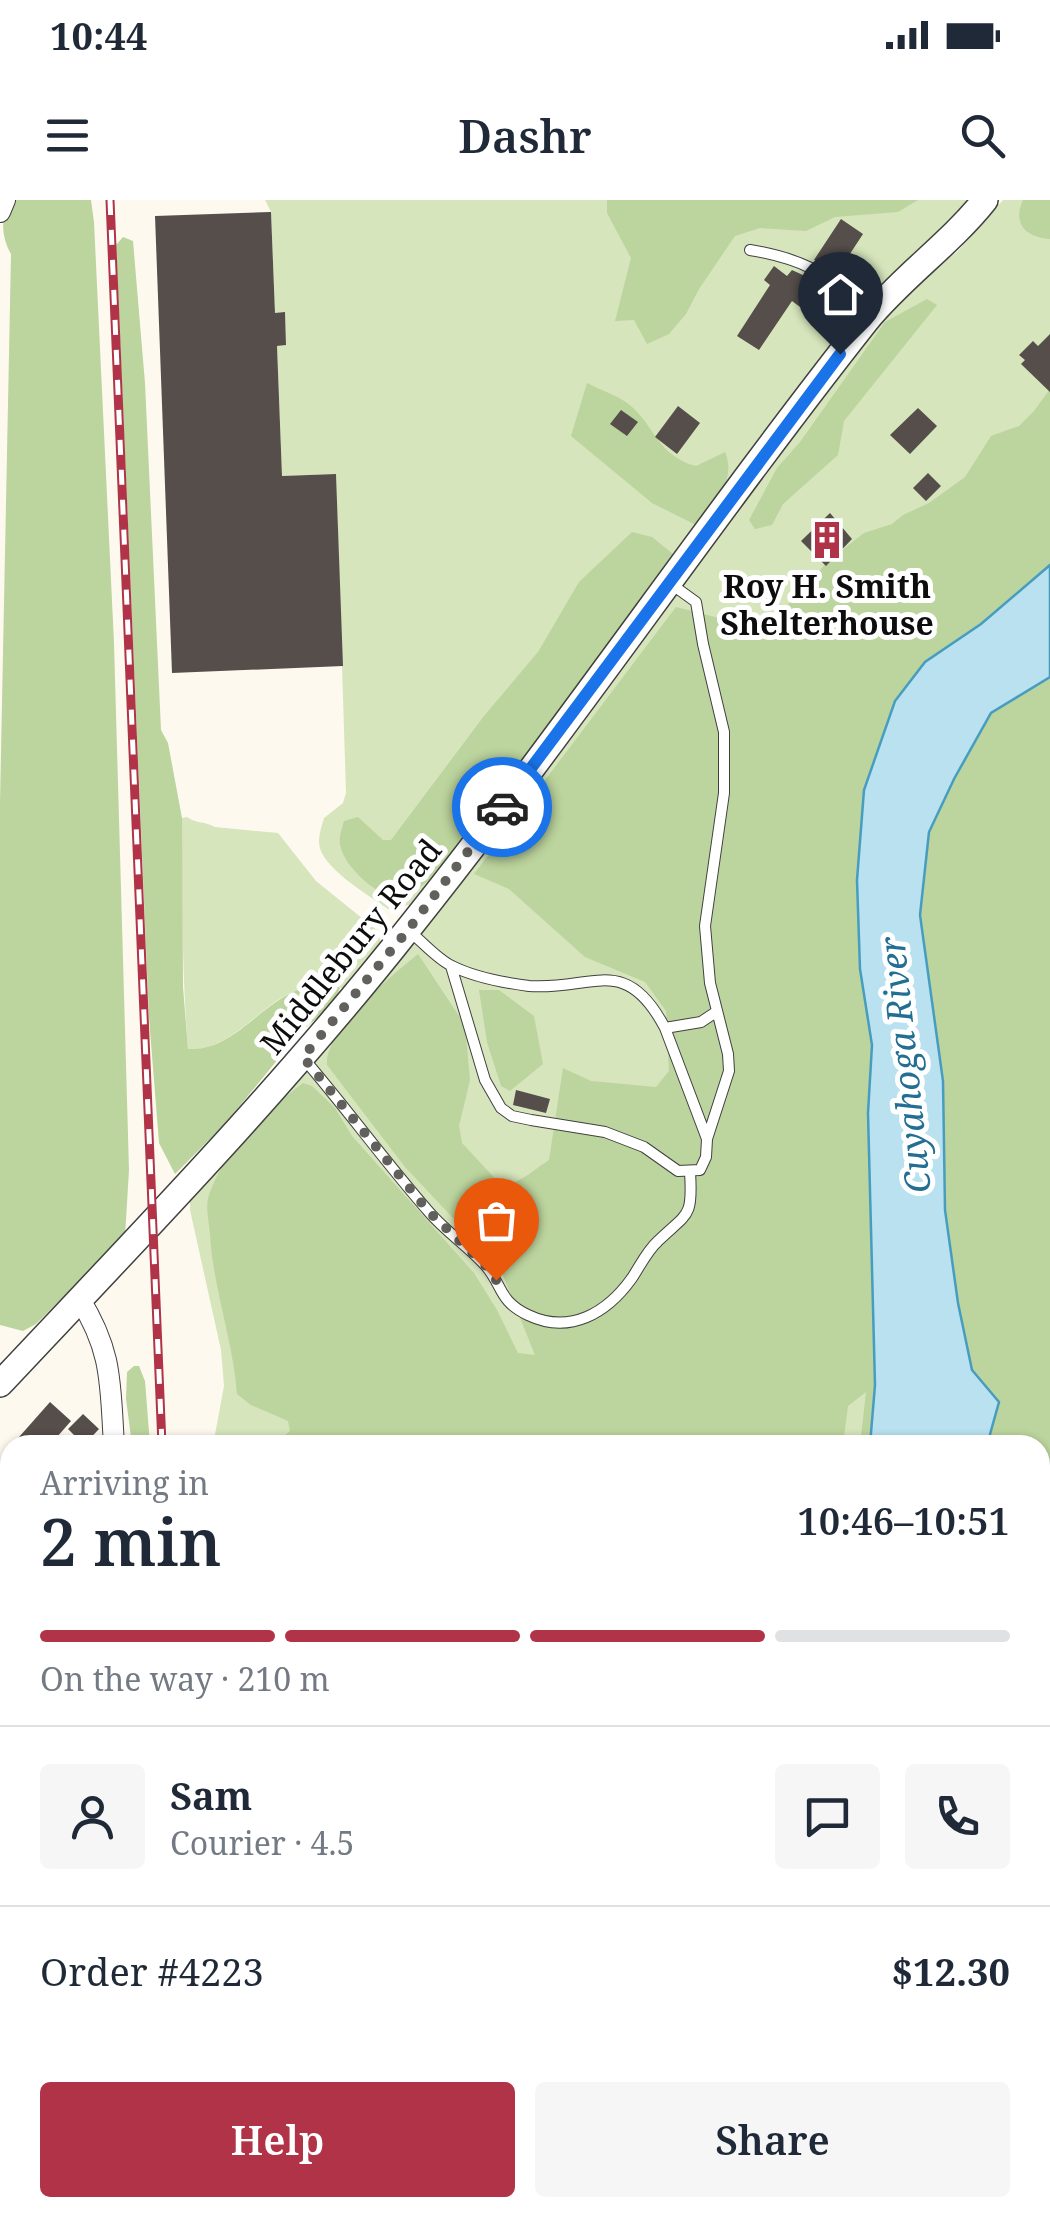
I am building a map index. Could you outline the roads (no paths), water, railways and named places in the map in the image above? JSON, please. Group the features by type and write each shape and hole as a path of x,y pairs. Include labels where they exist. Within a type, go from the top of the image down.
{"street":[{"path":"0,212 5,200"},
{"name":"Middlebury Road","path":"4,1369 79,1298 303,1057 408,930 875,311 986,200"},
{"path":"79,1298 104,1346 113,1435"}],"lane":[{"path":"750,250 788,256 808,264 875,311"},
{"path":"451,966 485,1080 501,1108 512,1116 605,1132 644,1147 678,1171 700,1170 728,1071 705,926 724,793 724,732 696,602 670,584"},
{"path":"408,930 451,966 530,986 612,980 636,992 665,1028 707,1139"},
{"path":"665,1028 701,1022 716,1012"},
{"path":"303,1057 429,1212 486,1266 503,1298 542,1320 571,1323 585,1319 620,1295 653,1246 685,1220 690,1207 690,1172"}],"water":[{"name":"Cuyahoga River","path":"1050,565 1050,677 991,713 954,779 929,832 920,915 943,1081 945,1210 958,1303 972,1370 999,1402 990,1435 871,1435 875,1385 868,1113 872,1045 860,969 857,880 864,790 895,701 925,662 981,624"}],"railway":[{"path":"110,200 162,1435"}],"place":[{"name":"Roy H. Smith Shelterhouse","path":"827,540"}]}
